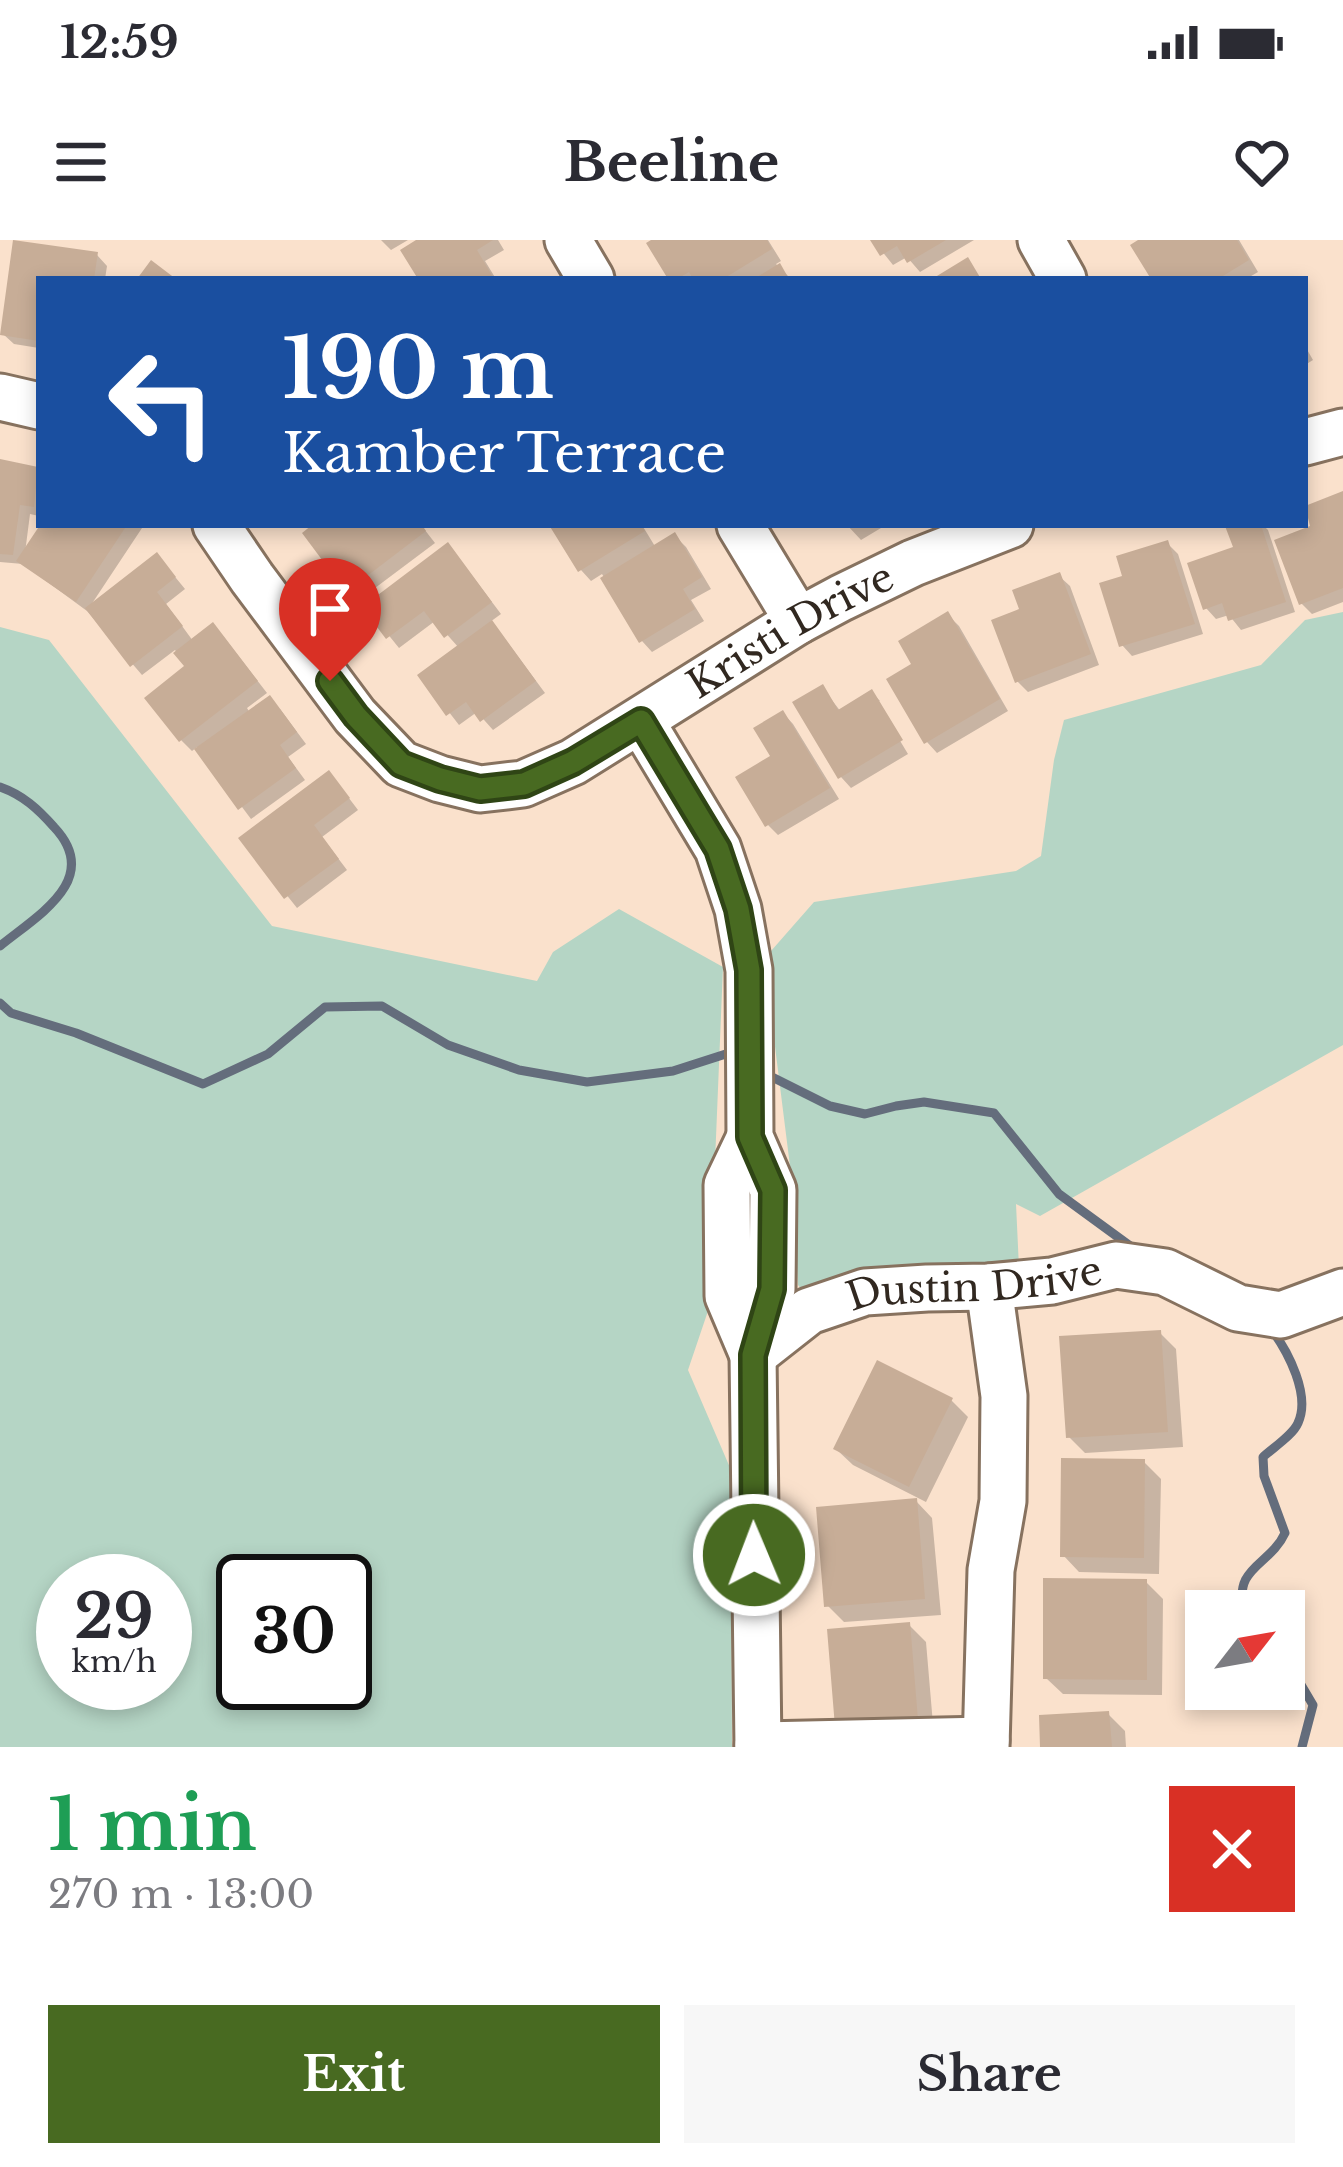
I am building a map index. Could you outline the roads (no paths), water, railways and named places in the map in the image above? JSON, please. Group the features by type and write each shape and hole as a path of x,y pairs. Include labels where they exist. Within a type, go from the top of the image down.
{"street":[{"path":"568,240 589,276"},
{"path":"1041,240 1061,276"},
{"path":"0,398 36,405"},
{"path":"1308,441 1343,432"},
{"name":"Kristi Drive","path":"218,528 356,716 401,764 480,789 524,784 573,762 798,621 913,563 1002,528"},
{"path":"742,528 798,621"},
{"path":"641,721 718,849 738,909 749,970 750,1137 773,1190 772,1289 753,1355 758,1746 986,1744 991,1570 1003,1501 1004,1396 989,1287"},
{"name":"Dustin Drive","path":"753,1355 809,1311 865,1292 1052,1281 1115,1264 1165,1272 1238,1308 1281,1315 1343,1292"}],"waterway":[{"path":"0,787 23,798 48,820 67,846 72,863 60,894 0,946"},
{"path":"0,1003 11,1013 76,1033 203,1084 268,1054 325,1007 382,1006 448,1045 519,1070 587,1082 673,1071 732,1052 736,1056"},
{"path":"766,1074 830,1106 865,1114 924,1102 994,1113 1059,1194 1137,1251"},
{"path":"1243,1590 1248,1575 1285,1533 1264,1476 1263,1457 1292,1432 1301,1412 1296,1374 1272,1330"},
{"path":"1302,1747 1313,1705 1305,1691"}]}
